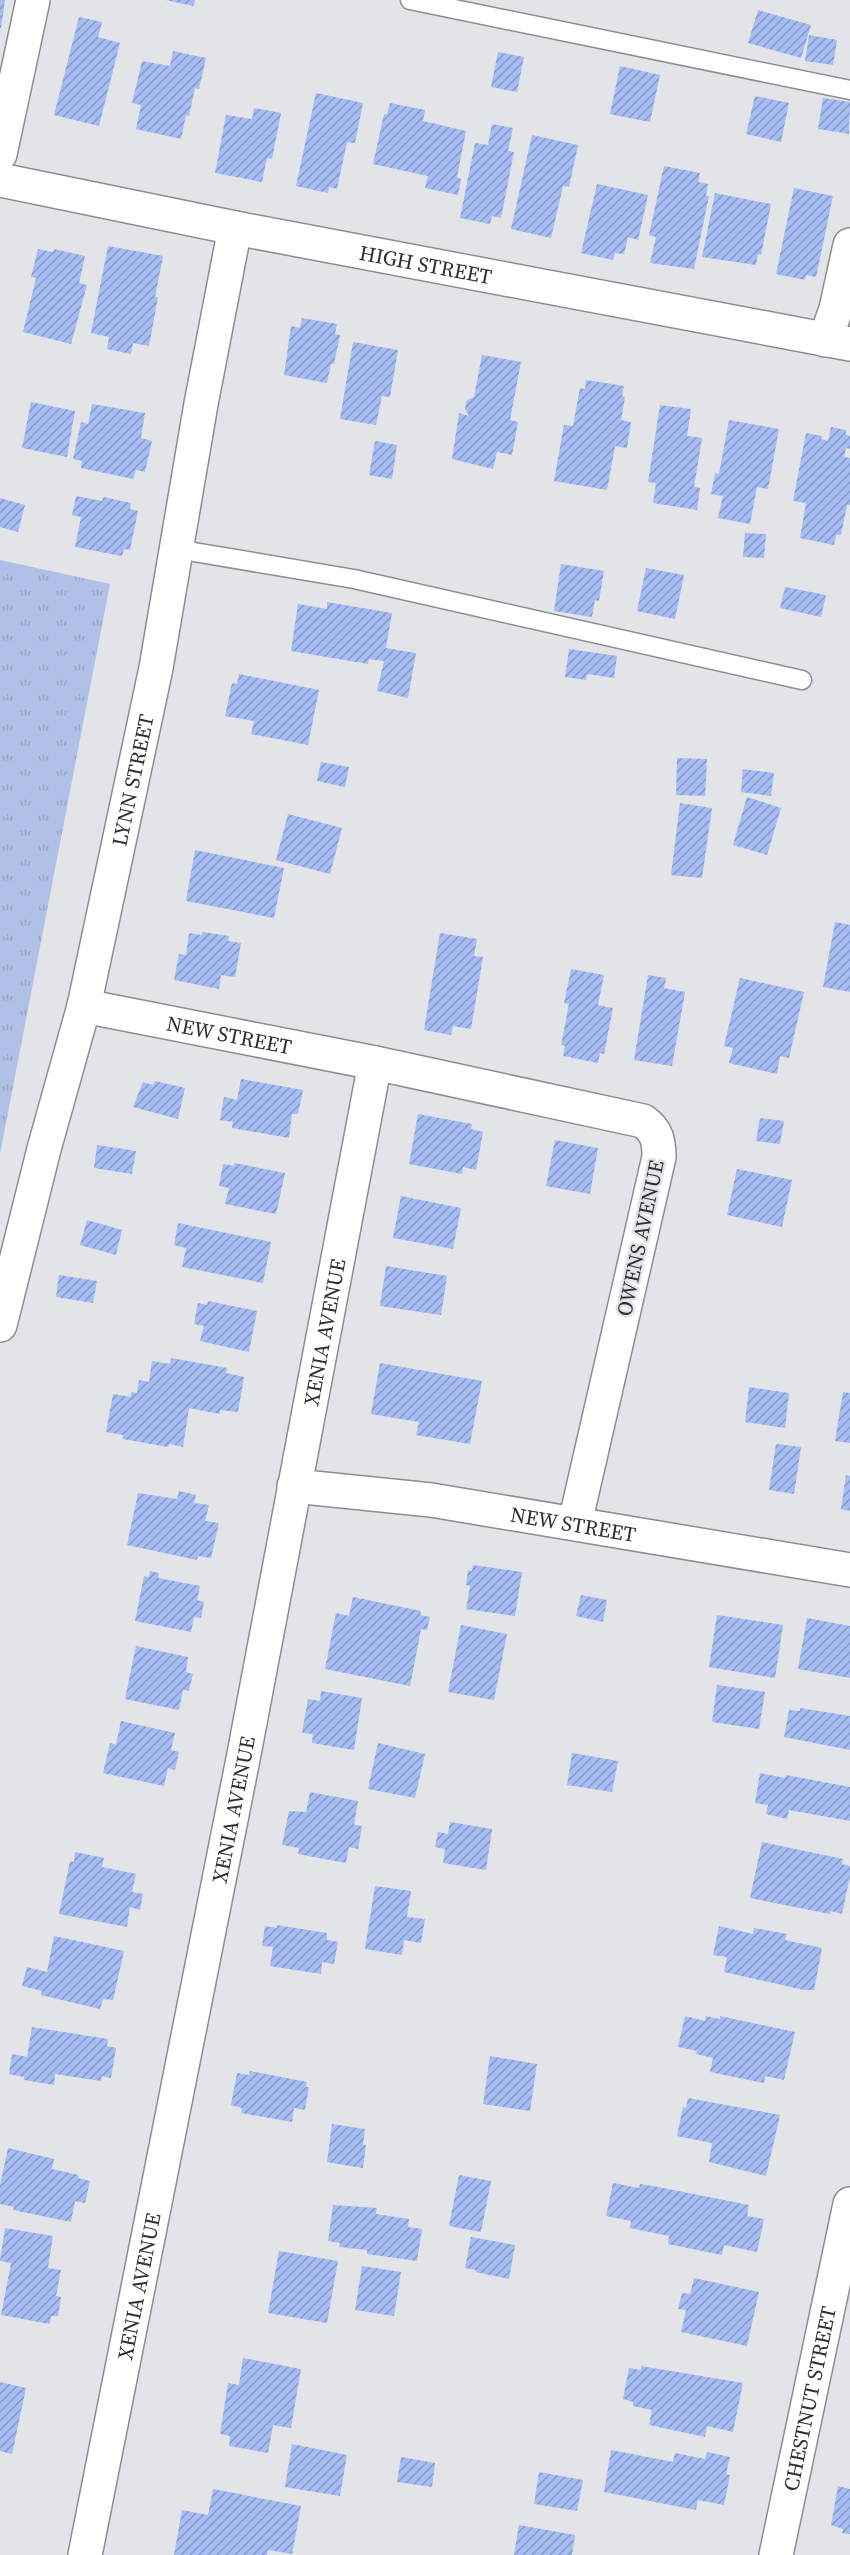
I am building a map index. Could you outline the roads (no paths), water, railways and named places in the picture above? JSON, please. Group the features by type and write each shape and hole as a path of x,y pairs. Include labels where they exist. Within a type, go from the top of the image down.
{"street":[{"path":"0,154 33,0"},
{"name":"HIGH STREET","path":"0,180 235,228 837,342"},
{"name":"LYNN STREET","path":"0,1324 47,1138 84,1006 156,668 201,404 235,228"},
{"path":"837,342 836,309 849,256"},
{"name":"NEW STREET","path":"84,1006 375,1063"},
{"name":"XENIA AVENUE","path":"85,2555 237,1789 375,1063"},
{"name":"OWENS AVENUE","path":"375,1063 643,1121 653,1128 659,1141 659,1157 575,1523"},
{"name":"NEW STREET","path":"294,1486 430,1500 850,1570"},
{"name":"CHESTNUT STREET","path":"776,2555 850,2204"}],"lane":[{"path":"411,0 850,90"},
{"path":"176,549 354,579 802,680"}]}
